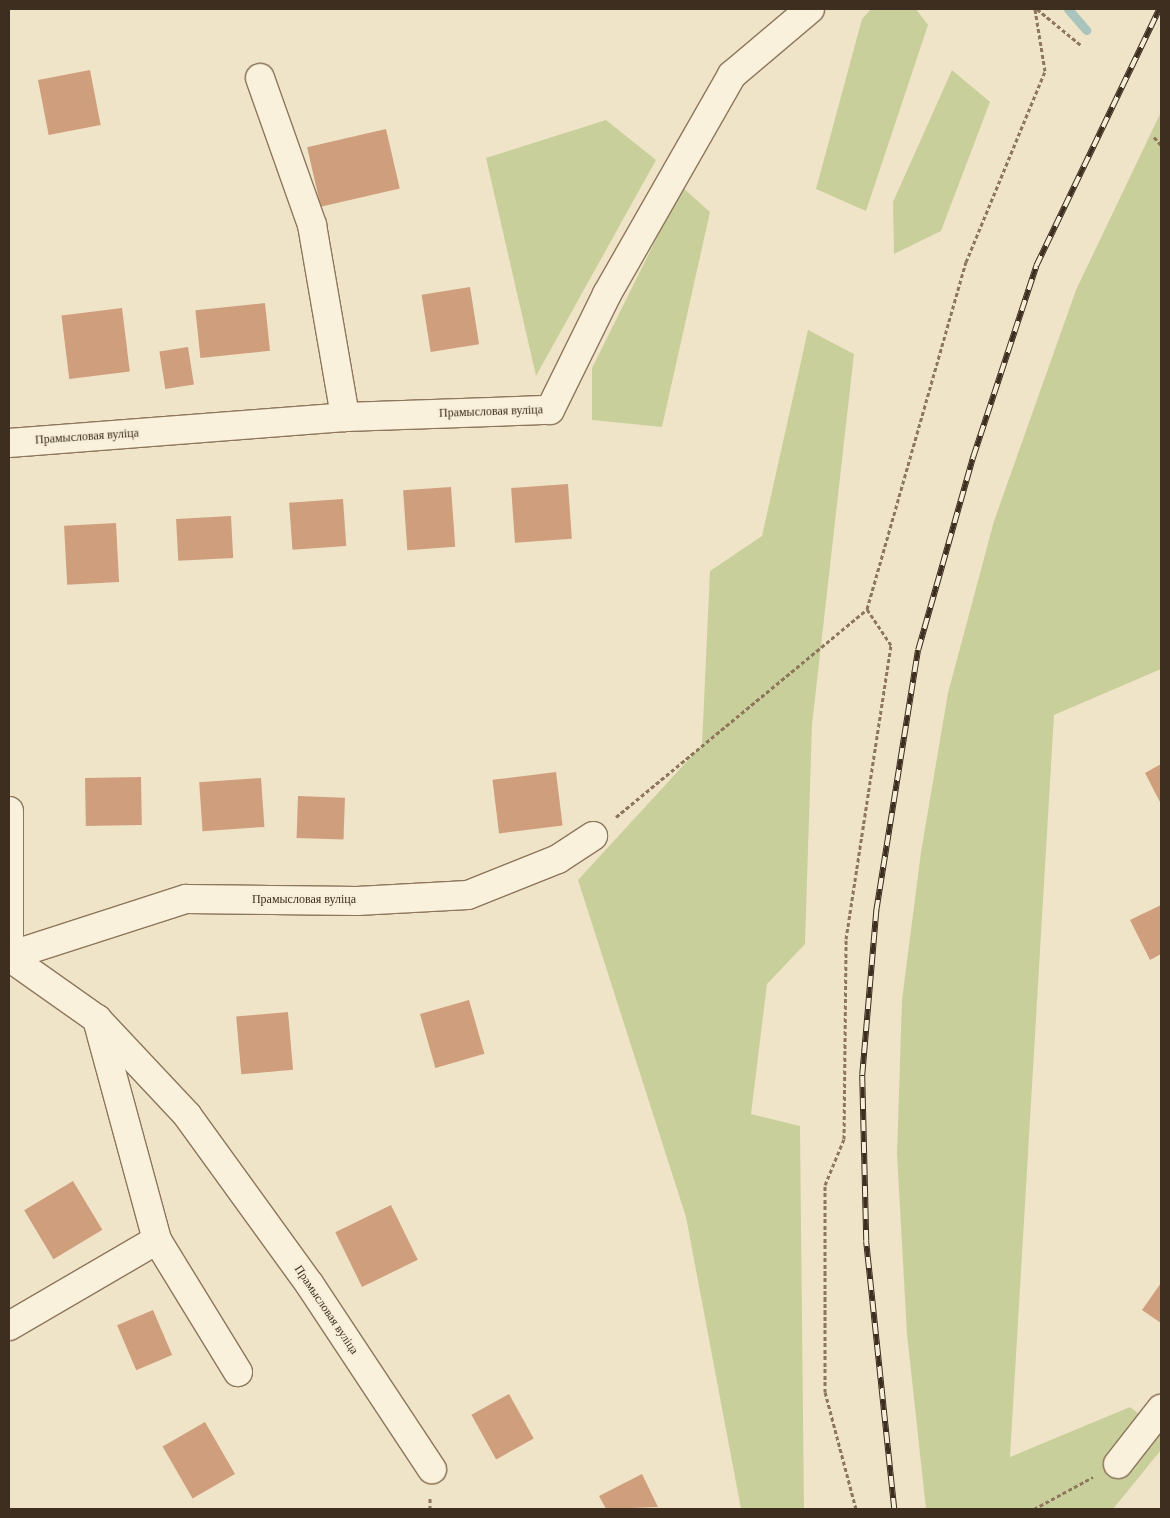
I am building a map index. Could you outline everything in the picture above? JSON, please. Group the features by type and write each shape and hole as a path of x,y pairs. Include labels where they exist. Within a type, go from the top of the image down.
{"street":[{"name":"Прамысловая вуліца","path":"9,443 344,418 550,410 607,294 732,75 810,9"},
{"path":"260,78 312,225 344,418"},
{"path":"9,811 9,957"},
{"name":"Прамысловая вуліца","path":"9,957 186,899 357,900 468,895 558,859 593,836"},
{"name":"Прамысловая вуліца","path":"9,957 97,1019 187,1115 310,1285 432,1469"},
{"path":"97,1019 157,1240 238,1372"},
{"path":"9,1326 157,1240"},
{"path":"1118,1464 1161,1409"}],"path":[{"path":"1036,9 1082,46"},
{"path":"593,836 867,609 966,262 1045,71 1036,9"},
{"path":"1154,137 1161,145"},
{"path":"856,1509 825,1392 825,1185 844,1139 846,940 891,645 867,609"},
{"path":"1034,1509 1118,1464"}],"green space":[{"path":"871,9 916,9 928,25 866,211 816,189 862,19"},
{"path":"952,70 990,102 941,231 894,254 893,202"},
{"path":"1161,112 1161,669 1054,715 1010,1457 1130,1407 1161,1431 1161,1450 1113,1509 926,1509 907,1334 897,1154 902,1000 921,852 948,693 994,521 1076,290"},
{"path":"606,120 656,160 536,376 486,158"},
{"path":"682,187 710,212 662,427 592,420 592,368"},
{"path":"808,330 854,354 812,725 805,944 767,984 751,1114 800,1126 804,1509 741,1509 686,1217 578,880 702,745 710,571 762,536"}],"building":[{"path":"90,70 101,125 49,135 38,80"},
{"path":"386,129 400,188 321,207 307,147"},
{"path":"470,287 479,344 431,352 422,295"},
{"path":"265,303 270,351 200,358 195,310"},
{"path":"122,308 130,372 69,379 61,315"},
{"path":"188,347 194,385 165,389 159,352"},
{"path":"568,484 572,539 515,543 511,488"},
{"path":"451,487 455,547 407,550 403,490"},
{"path":"343,499 346,546 292,550 289,503"},
{"path":"231,516 233,558 178,561 176,519"},
{"path":"116,523 119,582 67,585 64,526"},
{"path":"1161,764 1161,804 1145,773"},
{"path":"556,772 563,826 499,833 492,780"},
{"path":"141,777 142,825 86,826 85,778"},
{"path":"261,778 264,827 203,831 199,782"},
{"path":"298,796 345,798 344,840 297,838"},
{"path":"1161,905 1161,954 1150,960 1130,920"},
{"path":"469,1000 484,1054 435,1068 420,1014"},
{"path":"288,1012 293,1070 241,1074 236,1017"},
{"path":"73,1181 102,1230 53,1259 24,1210"},
{"path":"391,1205 418,1260 362,1287 335,1232"},
{"path":"1161,1283 1161,1323 1142,1310"},
{"path":"153,1310 172,1355 136,1370 117,1325"},
{"path":"509,1394 534,1439 496,1459 471,1415"},
{"path":"205,1422 235,1474 193,1498 163,1446"},
{"path":"642,1474 658,1507 606,1509 599,1496"}],"waterway":[{"path":"1068,9 1086,30"}],"railway":[{"path":"894,1509 866,1241 862,1075 876,911 918,650 973,457 1036,266 1159,9"}]}
